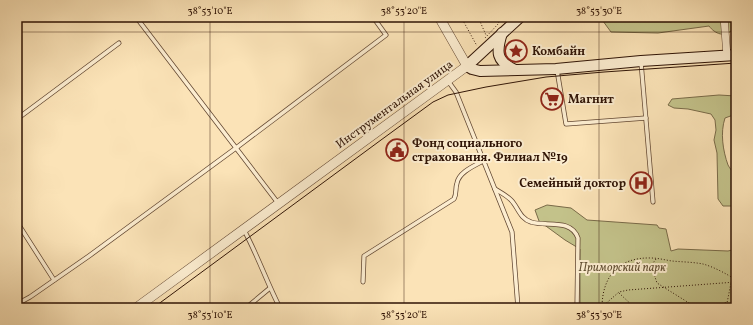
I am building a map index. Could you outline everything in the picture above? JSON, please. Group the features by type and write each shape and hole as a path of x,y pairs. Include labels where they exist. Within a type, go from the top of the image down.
{"main road":[{"path":"467,66 520,17"},
{"path":"502,33 499,45 499,58 505,65 516,70"},
{"name":"Инструментальная улица","path":"467,66 480,71 556,69 641,61 731,56"}],"street":[{"path":"439,17 467,66"},
{"path":"724,17 731,56"},
{"name":"Инструментальная улица","path":"136,308 467,66"}],"lane":[{"path":"136,17 278,204"},
{"path":"17,304 30,297 54,280 236,148 386,34 373,17"},
{"path":"17,119 119,43"},
{"path":"641,61 653,202"},
{"path":"556,69 566,124 646,118"},
{"path":"448,81 456,92 512,232 518,308"},
{"path":"363,282 364,256 454,199 456,195 457,182 462,174 483,161"},
{"path":"495,189 512,200 522,217 527,221 532,223 570,227 576,232 578,238 577,308"},
{"path":"17,222 54,280"},
{"path":"244,229 257,254 270,288 280,308"},
{"path":"246,308 270,288"}],"path":[{"path":"461,17 477,46"},
{"path":"478,17 487,36"},
{"path":"656,259 652,268 658,283 697,308"},
{"path":"602,308 604,286 611,274 620,266 629,261 656,259 703,264 729,276 736,281"},
{"path":"602,308 619,292 628,290 731,283 736,281"},
{"path":"726,308 731,283"},
{"path":"619,292 635,308"},
{"path":"690,308 694,306 714,307 727,302"}],"green space":[{"path":"600,17 736,17 736,29 723,34 717,33 709,26 658,33 611,32"},
{"path":"719,95 736,96 736,114 725,118 723,124 723,142 726,160 736,175 736,204 731,206 723,206 718,199 717,153 714,140 716,130 715,120 711,114 688,109 674,108 668,105 672,99"},
{"name":"Приморский парк","path":"547,205 571,208 587,220 657,225 659,228 666,229 671,251 678,249 728,251 736,249 736,308 580,308 580,249 539,221 535,210"}],"tram line":[{"path":"153,308 433,102 448,95 546,77 736,63"}],"place":[{"name":"Комбайн","path":"516,51"},
{"name":"Магнит","path":"552,99"},
{"name":"Фонд социального страхования. Филиал №19","path":"397,150"},
{"name":"Семейный доктор","path":"641,183"}]}
